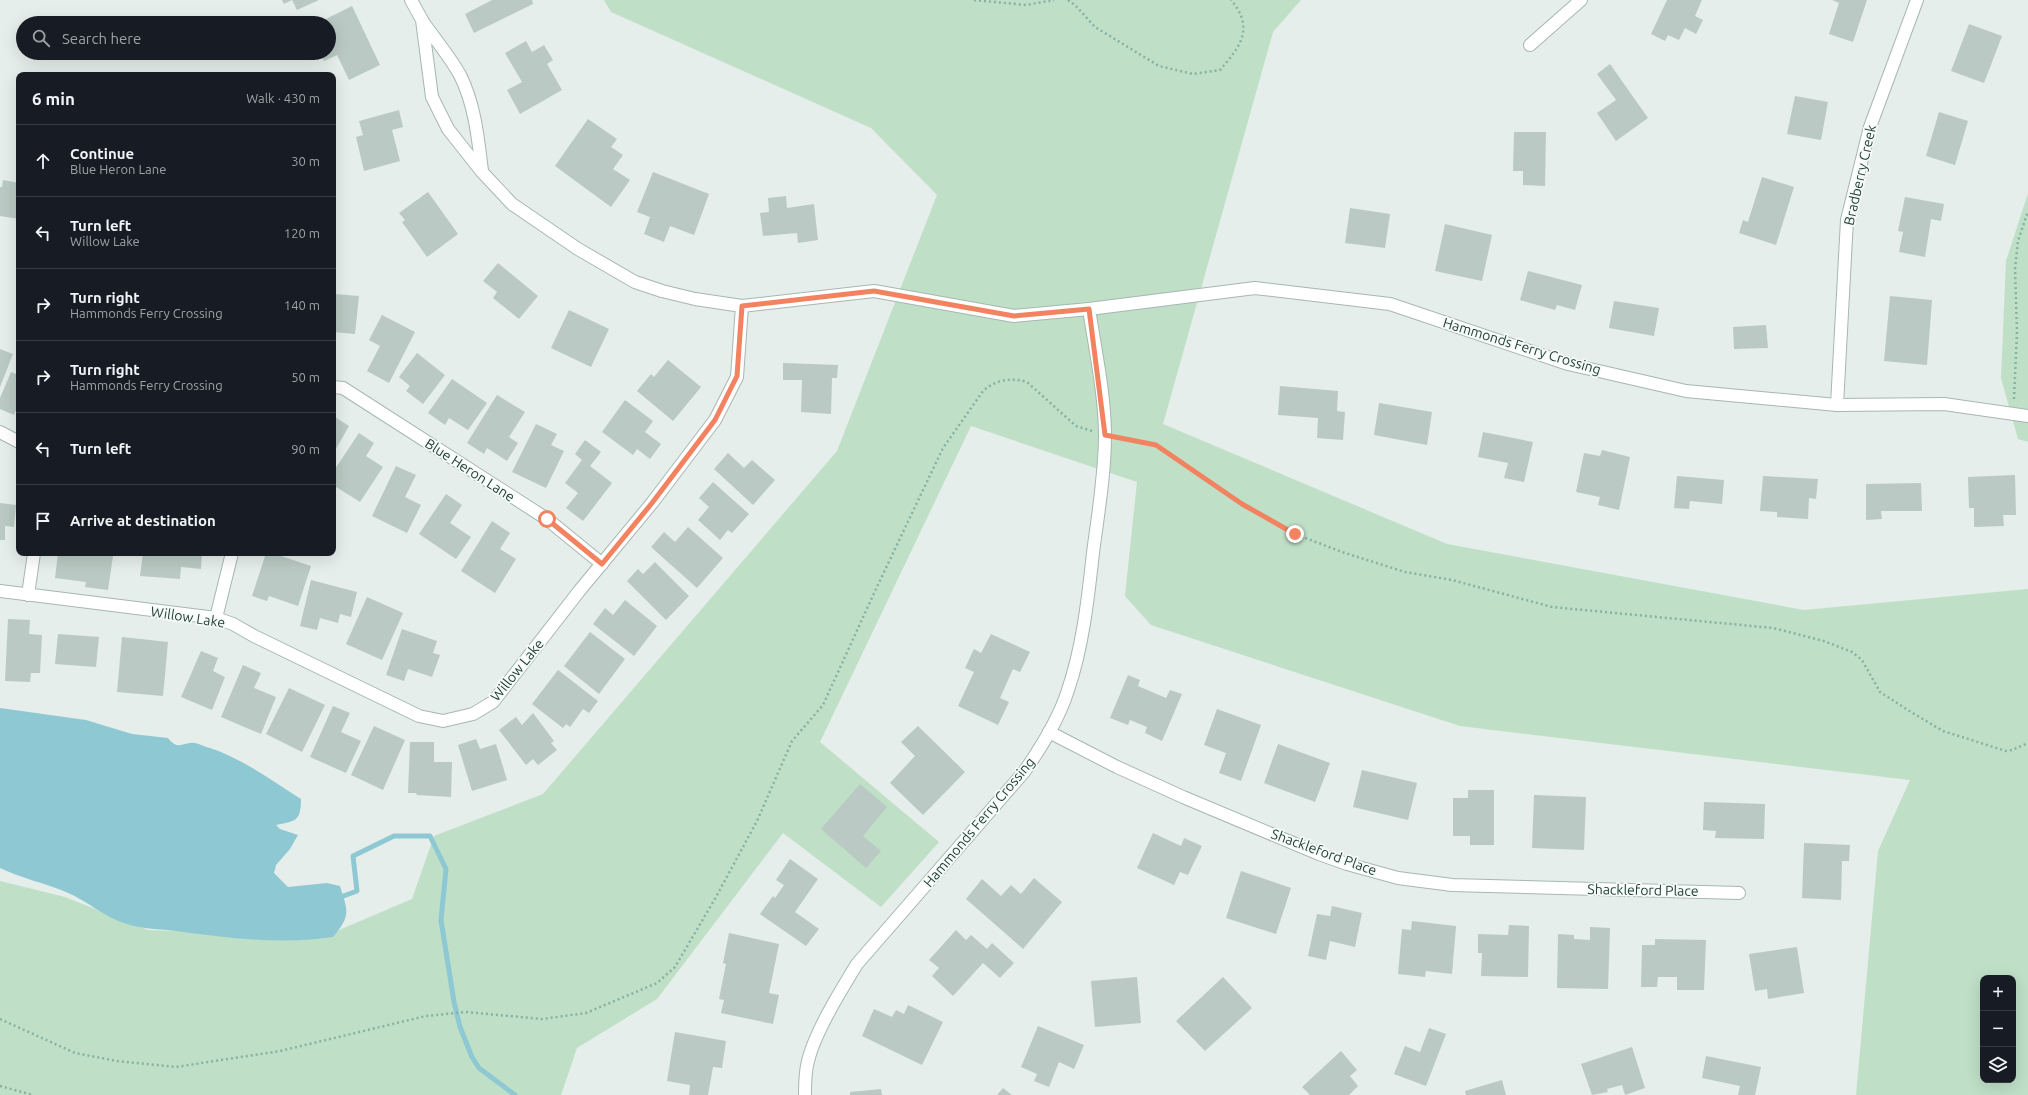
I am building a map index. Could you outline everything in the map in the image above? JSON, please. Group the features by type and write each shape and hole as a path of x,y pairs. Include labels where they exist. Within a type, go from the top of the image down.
{"street":[{"name":"Hammonds Ferry Crossing","path":"411,0 422,20 432,97 448,129 482,172 512,204 578,249 635,282 695,299 742,306 874,291 1014,316 1089,309 1255,288 1390,304 1568,364 1686,391 1837,405 1944,404 2028,416"},
{"path":"1530,44 1581,0"},
{"name":"Bradberry Creek","path":"1837,405 1847,220 1870,127 1917,0"},
{"path":"422,20 459,74 467,92 476,121 482,172"},
{"name":"Willow Lake","path":"0,591 216,618 233,624 254,636 420,716 442,721 473,714 493,702 652,503 715,420 737,376 742,306"},
{"name":"Hammonds Ferry Crossing","path":"805,1095 808,1060 815,1042 840,991 857,964 1024,772 1049,732 1066,697 1077,659 1088,593 1097,524 1105,435 1089,309"},
{"name":"Blue Heron Lane","path":"338,387 547,519 602,564"},
{"path":"0,432 16,440"},
{"path":"28,595 34,556"},
{"path":"216,618 231,556"},
{"name":"Shackleford Place","path":"1049,732 1117,767 1183,797 1319,854 1347,864 1398,878 1452,885 1739,893"}],"path":[{"path":"974,0 1026,5 1054,0"},
{"path":"1068,0 1075,5 1095,27 1159,66 1194,74 1220,70 1238,50 1245,27 1237,7 1231,0"},
{"path":"2014,414 2016,332 2015,268 2018,241 2028,211"},
{"path":"0,1019 75,1053 116,1061 176,1067 280,1051 426,1016 466,1012 542,1019 586,1014 657,983 675,967 716,897 757,821 792,741 823,706 875,591 943,448 986,388 998,382 1008,380 1018,379 1027,382 1076,426 1105,435 1156,445 1271,522 1295,534 1342,552 1405,572 1452,580 1552,607 1773,628 1799,633 1852,652 1862,660 1880,692 1943,731 2006,751 2028,743"},
{"path":"0,1086 33,1095"}],"green space":[{"path":"604,0 1301,0 1273,32 1163,424 1447,544 1804,610 2028,589 2028,1095 1856,1095 1878,851 1910,780 1460,726 1151,625 1125,596 1137,482 971,426 820,742 939,842 881,907 783,833 657,999 577,1048 561,1095 0,1095 0,881 65,897 148,930 325,936 412,899 434,836 543,794 837,451 937,195 871,128 611,12"},
{"path":"2028,193 2028,442 2018,439 2001,378 2006,261"}],"water":[{"path":"0,708 86,720 132,734 168,738 178,745 197,743 234,758 268,777 301,799 300,812 296,819 276,825 280,829 298,835 290,849 276,865 274,873 288,887 327,883 340,886 346,908 343,924 333,937 294,940 254,940 139,927 111,918 66,892 0,868"}],"building":[{"path":"282,0 292,0 284,4"},
{"path":"292,0 319,0 297,10"},
{"path":"492,0 532,0 533,4 474,33 465,14"},
{"path":"1667,0 1702,0 1695,16 1703,20 1696,34 1685,28 1679,40 1668,35 1665,41 1651,34"},
{"path":"1832,0 1867,0 1853,42 1829,34 1839,3"},
{"path":"352,6 380,65 349,80 336,55 336,16 332,16"},
{"path":"1969,24 2002,36 1984,83 1951,71"},
{"path":"526,41 532,52 544,45 553,60 547,64 562,90 520,114 507,90 522,82 505,53"},
{"path":"1610,64 1648,118 1616,141 1597,113 1616,100 1597,74"},
{"path":"1795,96 1828,102 1821,140 1787,134"},
{"path":"399,110 403,127 392,130 400,161 364,171 356,137 363,135 359,121"},
{"path":"1939,112 1968,121 1955,165 1926,156"},
{"path":"588,119 617,139 611,147 623,155 613,169 630,180 611,207 555,166"},
{"path":"1514,132 1546,132 1545,186 1523,185 1523,171 1513,171"},
{"path":"653,172 709,194 694,235 670,226 664,242 644,234 650,217 637,212"},
{"path":"1762,177 1794,187 1776,245 1739,233 1743,220 1748,222"},
{"path":"3,180 16,182 16,219 0,216 0,187 2,187"},
{"path":"428,192 458,234 427,257 402,222 405,220 399,213"},
{"path":"786,196 787,208 814,204 818,240 798,243 797,233 763,236 760,213 769,212 768,198"},
{"path":"1905,197 1944,204 1941,221 1931,219 1925,257 1899,252 1903,232 1898,231"},
{"path":"1350,208 1390,214 1385,248 1345,243"},
{"path":"1445,224 1492,235 1482,281 1435,271"},
{"path":"498,263 538,296 519,319 493,298 497,292 483,281"},
{"path":"1528,271 1582,285 1575,310 1557,305 1555,310 1520,300"},
{"path":"336,294 359,296 355,334 336,332"},
{"path":"1890,296 1932,300 1927,365 1884,361"},
{"path":"1614,301 1659,308 1654,336 1609,328"},
{"path":"569,310 609,329 591,367 551,348"},
{"path":"382,315 415,332 389,383 367,371 380,346 369,340"},
{"path":"1766,325 1768,348 1734,349 1733,327"},
{"path":"0,349 13,354 0,387"},
{"path":"417,353 445,375 423,404 406,391 410,386 399,377"},
{"path":"668,360 701,387 673,421 637,391 651,374 654,377"},
{"path":"783,363 838,365 837,378 832,378 831,414 801,412 802,380 783,380"},
{"path":"11,372 16,374 16,410 14,415 0,409 0,398"},
{"path":"452,379 487,403 468,430 449,418 445,425 428,413"},
{"path":"1280,386 1338,391 1337,411 1345,412 1343,440 1317,438 1318,418 1278,415"},
{"path":"497,395 525,412 509,437 518,443 507,461 487,448 484,454 467,443"},
{"path":"625,400 653,421 645,432 661,444 650,459 637,449 633,455 602,432"},
{"path":"1379,403 1432,412 1427,445 1374,435"},
{"path":"336,418 349,426 336,449"},
{"path":"536,424 557,434 551,445 564,451 546,488 512,472"},
{"path":"1483,432 1533,442 1524,482 1504,478 1508,463 1478,457"},
{"path":"359,433 374,443 366,456 383,467 360,502 336,487 336,468"},
{"path":"585,440 601,452 590,466 612,483 583,521 566,508 578,493 565,483 582,460 575,454"},
{"path":"1602,450 1630,457 1619,510 1598,505 1600,497 1576,492 1584,453 1600,456"},
{"path":"728,453 744,468 752,460 775,480 753,505 714,469"},
{"path":"396,466 416,475 405,497 421,505 407,533 372,516"},
{"path":"2015,475 2016,515 2003,515 2004,526 1974,527 1974,508 1969,508 1968,477"},
{"path":"1677,476 1724,480 1722,504 1690,501 1689,509 1674,508"},
{"path":"1763,476 1818,479 1816,499 1809,498 1808,519 1777,517 1777,512 1760,511"},
{"path":"713,482 749,514 732,533 728,530 720,540 698,520 709,507 699,498"},
{"path":"1921,483 1922,511 1881,511 1882,519 1866,520 1866,484"},
{"path":"446,494 462,505 450,523 471,537 456,559 419,534"},
{"path":"0,503 16,505 14,527 5,526 5,540 0,540"},
{"path":"492,521 510,533 500,549 516,559 495,593 461,571"},
{"path":"688,527 723,558 697,588 651,547 664,532 675,542"},
{"path":"58,556 113,556 108,590 85,587 86,582 55,578"},
{"path":"143,556 202,556 201,569 181,567 180,579 140,576"},
{"path":"265,556 281,556 311,566 298,606 269,596 267,601 252,596"},
{"path":"655,562 689,596 666,620 627,581 638,569 643,574"},
{"path":"311,580 357,592 351,617 340,614 338,623 320,618 317,630 300,626"},
{"path":"367,597 403,613 382,660 346,644"},
{"path":"625,600 657,626 634,656 593,624 605,608 613,615"},
{"path":"8,619 30,620 29,634 42,635 40,673 31,673 30,682 5,681"},
{"path":"402,629 437,641 433,653 440,655 432,677 408,669 404,681 386,675"},
{"path":"590,632 625,659 599,694 564,666"},
{"path":"58,634 99,637 96,667 55,664"},
{"path":"991,634 1030,652 1020,672 1013,669 1000,698 1009,702 998,725 958,706 974,672 965,668 974,649 981,653"},
{"path":"122,637 168,642 163,696 117,692"},
{"path":"201,651 218,658 213,671 225,677 212,710 181,697"},
{"path":"243,665 261,673 254,688 276,697 261,734 221,717"},
{"path":"558,670 598,701 589,713 583,709 570,727 566,724 563,728 532,704"},
{"path":"1128,675 1140,680 1138,686 1166,698 1170,690 1182,694 1162,741 1145,733 1147,727 1130,720 1128,725 1110,718"},
{"path":"289,688 325,705 302,752 266,734"},
{"path":"333,706 350,713 341,732 361,741 346,773 310,757"},
{"path":"1217,709 1261,725 1241,781 1219,773 1226,753 1204,745"},
{"path":"533,713 554,741 551,743 557,750 538,765 533,759 526,765 499,730 516,717 522,725"},
{"path":"374,726 405,740 383,790 351,775"},
{"path":"918,726 965,772 923,815 890,783 915,756 901,742"},
{"path":"476,739 480,749 496,744 507,780 472,791 458,745"},
{"path":"410,742 434,742 434,762 452,762 451,797 408,793"},
{"path":"1278,744 1330,763 1315,802 1264,783"},
{"path":"1362,770 1417,783 1408,820 1353,807"},
{"path":"860,784 887,807 863,836 881,851 866,868 821,829"},
{"path":"1468,790 1494,790 1494,845 1470,845 1470,836 1453,836 1453,798 1468,798"},
{"path":"1534,795 1586,797 1584,850 1532,848"},
{"path":"1704,802 1765,804 1764,839 1715,838 1716,831 1703,830"},
{"path":"1153,833 1181,846 1184,838 1202,846 1188,875 1180,872 1174,885 1137,868"},
{"path":"1804,843 1850,845 1849,861 1842,861 1841,900 1802,898"},
{"path":"790,859 818,879 795,912 819,929 806,946 760,914 773,896 775,898 784,885 776,880"},
{"path":"1241,871 1291,888 1276,934 1226,918"},
{"path":"1034,878 1062,902 1023,949 966,899 982,879 1001,896 1011,885 1021,894"},
{"path":"1332,906 1362,913 1355,947 1330,941 1326,960 1308,956 1317,914 1330,916"},
{"path":"1412,921 1456,926 1452,974 1426,971 1425,977 1398,974 1402,929 1411,930"},
{"path":"1509,925 1529,926 1528,977 1481,976 1482,953 1478,953 1478,934 1508,935"},
{"path":"1590,927 1610,928 1608,989 1557,988 1558,934 1574,935 1574,939 1590,940"},
{"path":"956,930 966,940 971,935 987,949 992,943 1014,963 1000,978 983,963 953,996 932,976 939,968 929,960"},
{"path":"729,933 779,944 769,993 779,995 773,1024 721,1013 724,1000 719,999 726,964 723,963"},
{"path":"1655,939 1706,940 1704,990 1677,990 1677,977 1658,977 1657,987 1641,987 1642,945 1655,945"},
{"path":"1797,947 1804,993 1768,999 1767,989 1755,991 1749,954"},
{"path":"1137,977 1141,1023 1095,1027 1091,981"},
{"path":"1223,977 1252,1008 1205,1051 1176,1021"},
{"path":"908,1005 943,1022 922,1065 862,1036 874,1009 892,1017 896,1010 904,1014"},
{"path":"1038,1026 1084,1045 1074,1069 1059,1062 1049,1087 1034,1081 1037,1074 1021,1067"},
{"path":"1429,1028 1446,1034 1426,1086 1394,1074 1405,1046 1420,1052"},
{"path":"675,1032 726,1041 722,1068 713,1067 708,1095 689,1095 690,1085 667,1081"},
{"path":"1632,1047 1645,1088 1625,1095 1622,1085 1607,1089 1608,1092 1592,1095 1581,1064"},
{"path":"1341,1051 1357,1070 1350,1076 1358,1086 1349,1095 1310,1095 1302,1087"},
{"path":"1706,1056 1761,1067 1755,1095 1738,1095 1740,1086 1702,1078"},
{"path":"1502,1080 1506,1095 1466,1095 1465,1091"},
{"path":"1003,1088 1012,1095 997,1095"},
{"path":"881,1089 882,1095 850,1095 850,1092"}],"waterway":[{"path":"338,898 357,891 353,856 394,836 430,836 446,869 441,920 454,1002 460,1027 472,1057 479,1068 515,1095"}],"route":[{"path":"547,519 602,564 652,503 715,420 737,376 742,306 874,291 1014,316 1089,309 1103,409 1105,435 1156,445 1176,457 1193,471 1218,486 1242,504 1271,522 1295,534"}]}
